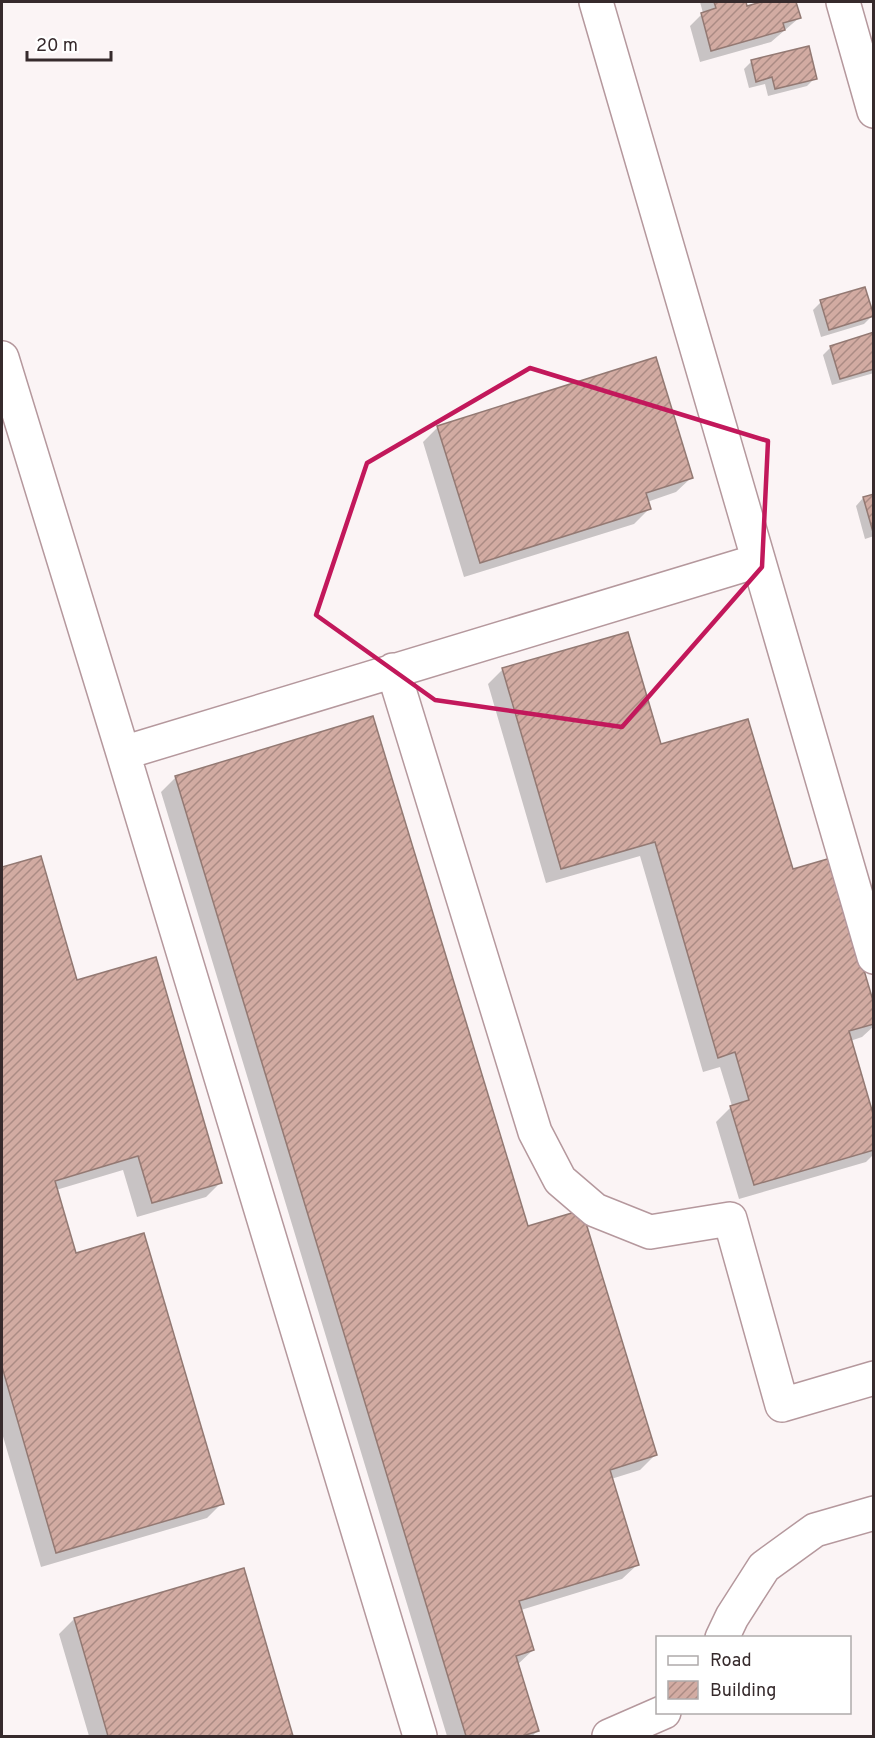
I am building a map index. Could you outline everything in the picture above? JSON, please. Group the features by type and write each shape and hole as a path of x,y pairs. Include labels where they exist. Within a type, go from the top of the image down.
{"street":[{"path":"596,2 873,957"},
{"path":"843,2 873,111"},
{"path":"2,358 420,1737"},
{"path":"123,753 757,561"},
{"path":"393,670 535,1132 560,1180 596,1210 650,1232 730,1219 782,1405 873,1378"},
{"path":"723,1636 732,1617 764,1568 814,1530 873,1513"},
{"path":"609,1737 662,1714"}],"highlighted area":[{"path":"530,368 768,441 762,567 622,727 435,700 316,615 367,463"}],"building":[{"path":"714,2 746,2 747,6 761,2 796,2 801,18 783,23 785,30 711,51 701,13 716,8"},
{"path":"809,46 817,79 775,89 772,77 756,82 751,60"},
{"path":"865,287 874,316 829,330 820,300"},
{"path":"874,332 874,369 840,379 830,346"},
{"path":"656,357 693,478 646,493 651,509 480,563 437,426"},
{"path":"874,494 874,532 873,532 863,497"},
{"path":"628,632 661,744 748,719 793,869 831,858 874,1004 874,1024 849,1031 874,1117 874,1150 754,1185 730,1106 749,1100 735,1052 718,1058 655,842 561,869 502,668"},
{"path":"373,716 528,1226 582,1210 657,1455 610,1470 639,1565 519,1601 534,1650 516,1656 539,1731 522,1736 466,1736 175,776"},
{"path":"41,856 77,980 156,957 222,1183 152,1203 138,1156 55,1181 76,1253 144,1233 224,1504 56,1553 2,1367 2,867"},
{"path":"244,1568 293,1736 108,1736 74,1618"}]}
